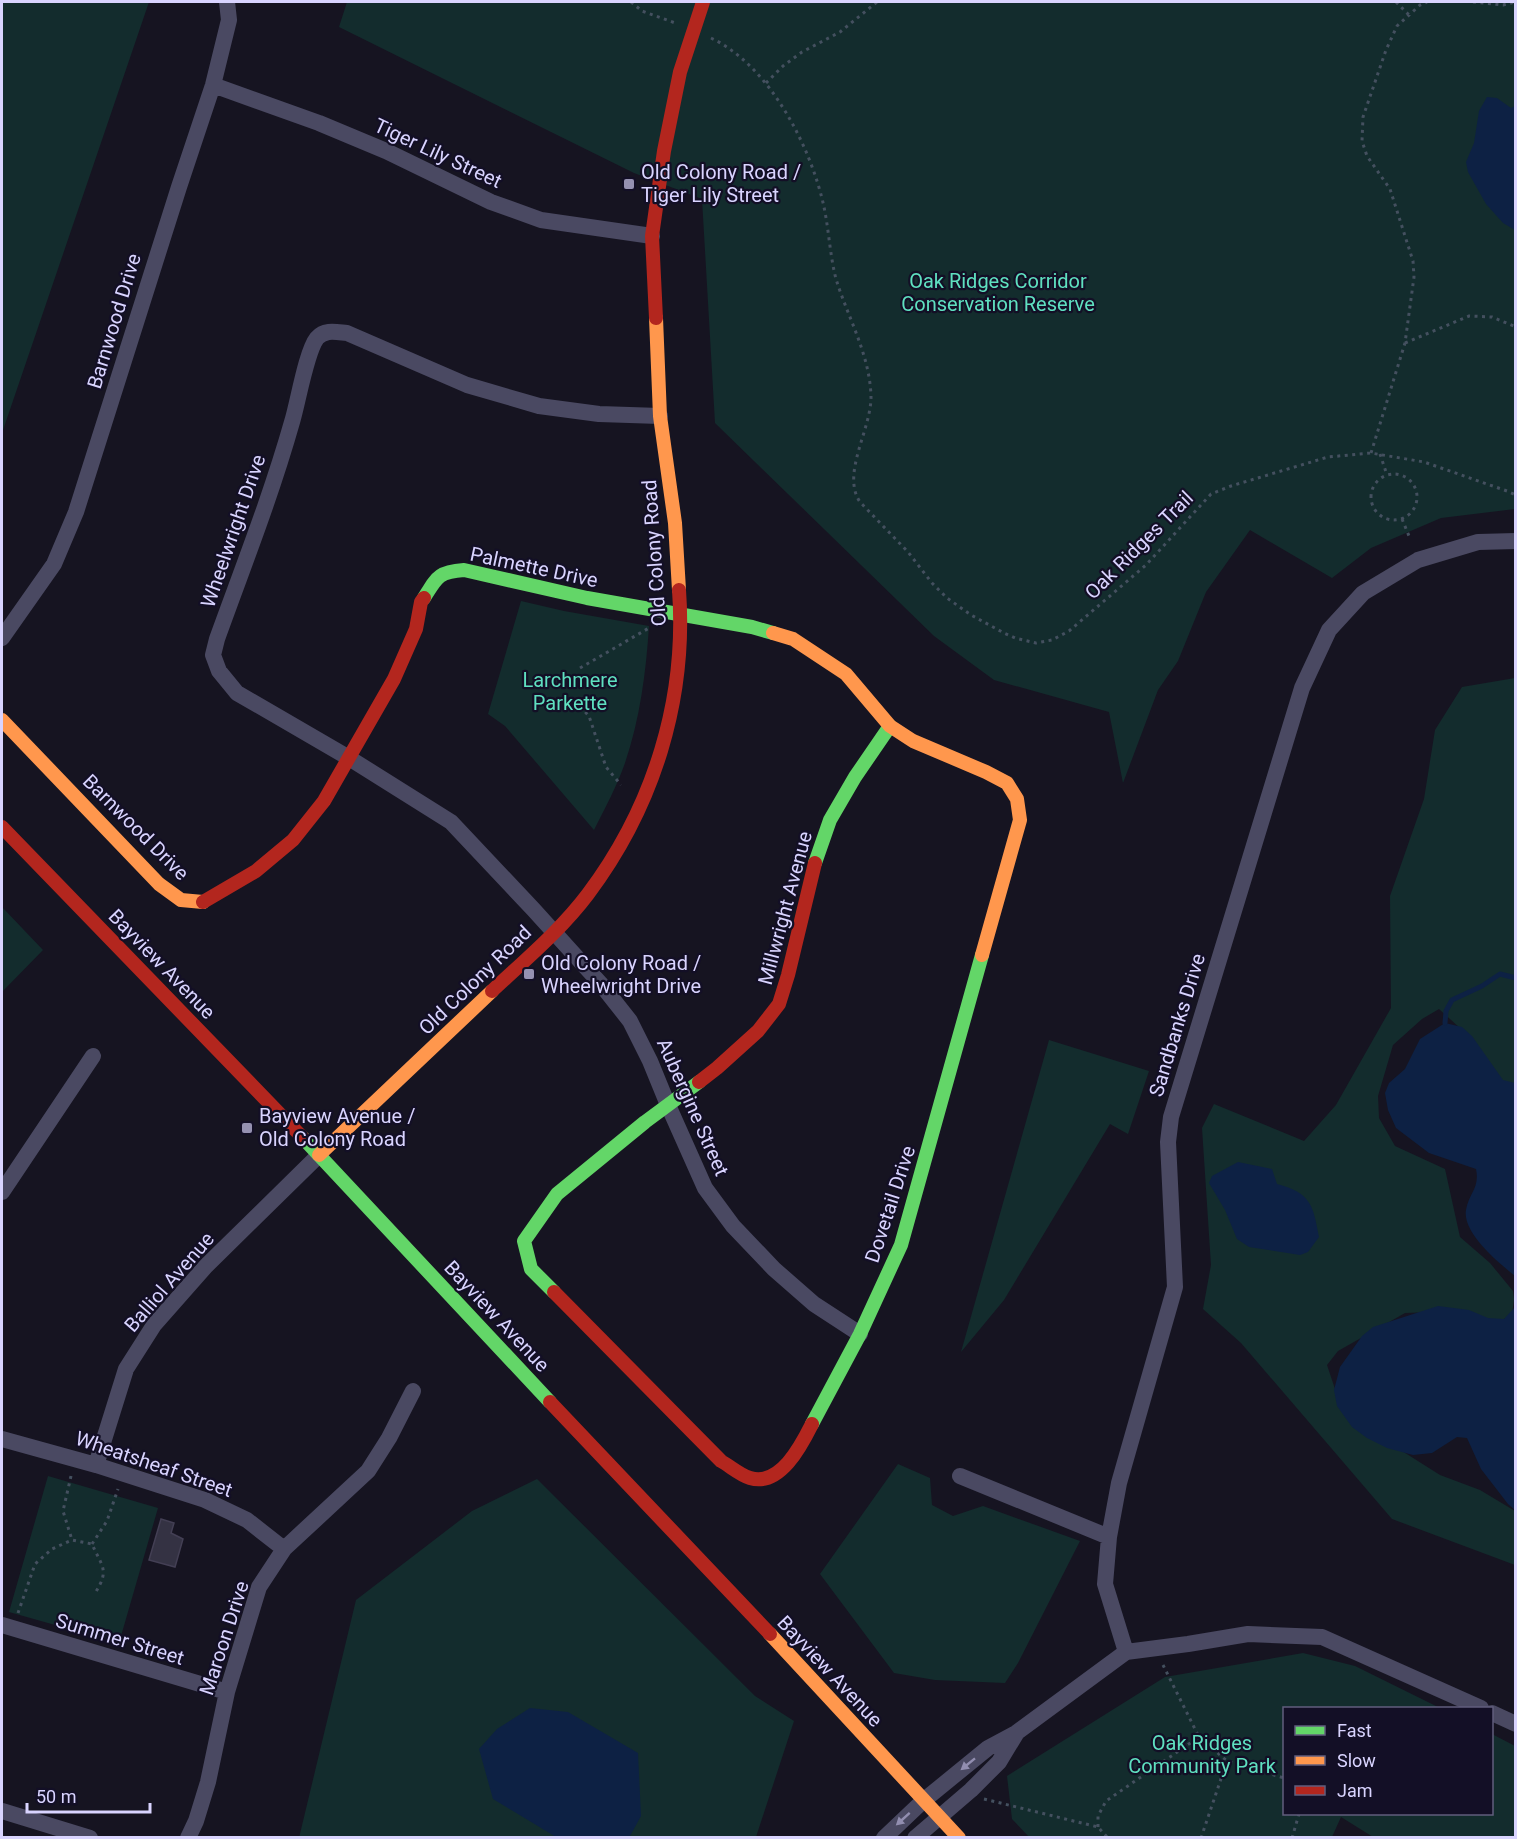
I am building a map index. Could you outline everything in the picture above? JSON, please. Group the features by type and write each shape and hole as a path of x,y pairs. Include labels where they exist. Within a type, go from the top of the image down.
{"street":[{"name":"Barnwood Drive","path":"2,638 54,564 76,512 171,210 213,85 229,20 227,2"},
{"name":"Old Colony Road","path":"319,1155 554,932 588,894 640,810 662,751 676,689 681,614 675,523 660,416 652,236 664,151 680,72 703,2"},
{"name":"Tiger Lily Street","path":"213,85 319,123 386,151 491,202 541,220 652,236"},
{"name":"Wheelwright Drive","path":"554,932 451,822 349,758 237,693 219,671 213,656 217,639 265,509 293,421 310,354 317,338 328,331 347,333 467,385 538,406 599,414 660,416"},
{"name":"Sandbanks Drive","path":"1126,1652 1105,1584 1109,1537 1119,1483 1175,1287 1168,1142 1171,1117 1302,688 1329,630 1363,593 1418,560 1478,542 1515,541"},
{"name":"Palmette Drive","path":"349,758 394,679 416,629 421,602 435,580 447,571 464,570 587,598 681,614"},
{"name":"Dovetail Drive","path":"668,1105 557,1194 524,1241 531,1269 721,1461 750,1478 769,1478 789,1463 808,1433 860,1334 901,1245 1020,820 1017,799 1007,783 914,741 890,726 846,674 793,639 752,627 681,614"},
{"name":"Barnwood Drive","path":"2,720 159,884 181,900 203,902 256,871 284,848 324,801 349,758"},
{"name":"Millwright Avenue","path":"668,1105 717,1068 758,1031 779,1004 812,872 830,820 855,777 890,726"},
{"name":"Bayview Avenue","path":"2,827 319,1155 698,1556 959,1838"},
{"name":"Aubergine Street","path":"554,932 600,982 630,1021 650,1060 705,1188 733,1226 774,1269 814,1304 860,1334"},
{"path":"2,1192 93,1056"},
{"name":"Balliol Avenue","path":"96,1465 126,1369 154,1325 206,1266 319,1155"},
{"name":"Maroon Drive","path":"188,1838 196,1821 208,1782 227,1692 259,1587 284,1549 368,1471 389,1438 413,1391"},
{"name":"Wheatsheaf Street","path":"2,1439 96,1465 205,1500 247,1520 284,1549"},
{"path":"960,1476 1109,1537"},
{"name":"Summer Street","path":"7,1627 227,1692"},
{"path":"884,1838 923,1801 988,1748 1016,1733 1126,1652 1248,1634 1322,1636 1479,1707"},
{"path":"1493,1714 1515,1724"},
{"path":"915,1838 971,1790 999,1762 1016,1733"},
{"path":"2,1811 90,1838"}],"path":[{"name":"Oak Ridges Trail","path":"631,2 642,11 722,43 737,54 765,83 797,133 813,167 824,208 836,278 866,362 871,396 869,417 854,470 855,494 913,557 939,591 970,615 1004,633 1026,641 1036,643 1052,640 1069,631 1146,566 1211,494 1328,457 1371,453 1424,462 1515,495"},
{"path":"765,83 802,52 840,32 877,2"},
{"path":"1396,2 1409,15"},
{"path":"1371,453 1405,343 1414,277 1413,261 1390,189 1367,156 1362,141 1363,117 1386,50 1397,27 1420,5 1427,2"},
{"path":"1473,2 1503,5 1515,2"},
{"path":"1405,343 1469,316 1492,317 1515,327"},
{"path":"1380,454 1387,476"},
{"path":"1387,476 1405,477 1417,492 1417,504 1411,514 1402,519 1391,520 1382,516 1374,508 1372,495 1374,487 1387,476"},
{"path":"1402,519 1409,536"},
{"path":"580,668 654,625"},
{"path":"575,701 589,716 607,770 621,785"},
{"path":"72,1540 63,1511 75,1459"},
{"path":"92,1544 107,1521 124,1474"},
{"path":"7,1627 35,1564 52,1549 72,1540 92,1544"},
{"path":"92,1544 105,1573 95,1593"},
{"path":"1163,1665 1199,1737 1227,1761 1283,1778"},
{"path":"1098,1827 1098,1816 1106,1801 1199,1737"},
{"path":"1201,1838 1227,1761"},
{"path":"984,1799 1098,1827 1108,1838"},
{"path":"1292,1838 1299,1815"}],"green space":[{"path":"2,2 149,2 2,433"},
{"name":"Oak Ridges Corridor Conservation Reserve","path":"347,2 1515,2 1515,509 1441,518 1371,548 1332,578 1250,530 1206,592 1178,661 1158,690 1123,783 1109,712 994,680 934,636 715,423 702,199 634,173 339,27"},
{"name":"Larchmere Parkette","path":"521,601 649,626 642,695 635,730 625,763 594,830 505,726 488,714"},
{"path":"1515,678 1515,1094 1512,1094 1461,1029 1439,1009 1422,1019 1393,1045 1378,1096 1379,1118 1395,1146 1445,1169 1460,1237 1490,1263 1513,1291 1512,1315 1490,1326 1459,1311 1405,1313 1338,1351 1327,1365 1338,1398 1391,1444 1440,1475 1480,1490 1515,1511 1515,1565 1392,1519 1241,1343 1203,1309 1211,1265 1202,1128 1214,1104 1304,1141 1336,1105 1391,1008 1390,896 1424,799 1435,730 1462,687"},
{"path":"2,907 43,950 2,992"},
{"path":"1049,1040 1149,1071 1128,1134 1110,1124 1004,1300 961,1352"},
{"path":"898,1464 930,1478 932,1505 953,1516 983,1506 1080,1541 1018,1663 1005,1683 935,1680 894,1673 820,1574"},
{"path":"48,1476 158,1508 119,1643 9,1612"},
{"path":"537,1479 755,1696 794,1721 756,1837 299,1838 356,1600 472,1511"},
{"name":"Oak Ridges Community Park","path":"1303,1653 1355,1666 1438,1707 1283,1707 1283,1815 1493,1815 1493,1735 1515,1746 1515,1837 1373,1837 1341,1817 1332,1837 1030,1838 1012,1819 1007,1776 1165,1677"}],"water":[{"path":"1487,97 1497,98 1511,108 1515,106 1515,230 1503,223 1486,204 1468,172 1466,162 1474,143 1479,111"},
{"path":"1445,1023 1462,1027 1472,1036 1503,1080 1515,1083 1515,1276 1483,1247 1466,1219 1467,1204 1477,1181 1476,1169 1429,1153 1396,1128 1388,1110 1385,1093 1389,1083 1405,1069 1420,1039"},
{"path":"1238,1162 1272,1169 1277,1184 1304,1196 1315,1216 1319,1237 1308,1252 1300,1255 1249,1247 1237,1239 1225,1210 1209,1183 1212,1176"},
{"path":"1438,1306 1469,1310 1488,1318 1504,1319 1515,1307 1515,1510 1481,1469 1467,1438 1457,1437 1432,1453 1413,1455 1387,1448 1367,1438 1352,1427 1337,1406 1334,1390 1340,1367 1362,1336 1373,1327"},
{"path":"530,1708 568,1712 638,1753 641,1816 630,1836 556,1837 493,1799 479,1749 497,1729"}],"building":[{"path":"161,1519 174,1523 171,1533 183,1539 175,1567 149,1560"}],"waterway":[{"path":"1445,1023 1446,1011 1452,1000 1482,986 1500,974 1516,978"}],"traffic: fast":[{"path":"424,598 443,574 464,570 587,598 752,627 773,633"},
{"path":"815,863 830,820 855,777 890,726"},
{"path":"812,1424 860,1334 901,1245 982,955"},
{"path":"554,1292 531,1269 524,1241 557,1194 645,1122 699,1082"},
{"path":"303,1138 550,1402"}],"traffic: slow":[{"path":"656,318 660,416 675,523 679,590"},
{"path":"773,633 793,639 846,674 890,726 913,741 1007,783 1017,799 1020,820 982,955"},
{"path":"2,720 159,884 181,900 203,902"},
{"path":"319,1155 492,991"},
{"path":"770,1634 959,1838"}],"traffic: jam":[{"path":"656,318 652,236 664,151 680,72 703,2"},
{"path":"492,991 566,920 588,894 631,825 648,788 671,711 680,631 679,590"},
{"path":"203,902 256,871 293,840 324,801 394,679 416,629 421,602 424,598"},
{"path":"2,827 303,1138"},
{"path":"699,1082 758,1031 779,1004 815,863"},
{"path":"554,1292 721,1461 743,1475 761,1479 780,1471 802,1443 812,1424"},
{"path":"550,1402 770,1634"}],"place":[{"name":"Old Colony Road / Tiger Lily Street","path":"629,184"},
{"name":"Old Colony Road / Wheelwright Drive","path":"529,974"},
{"name":"Bayview Avenue / Old Colony Road","path":"247,1128"}]}
